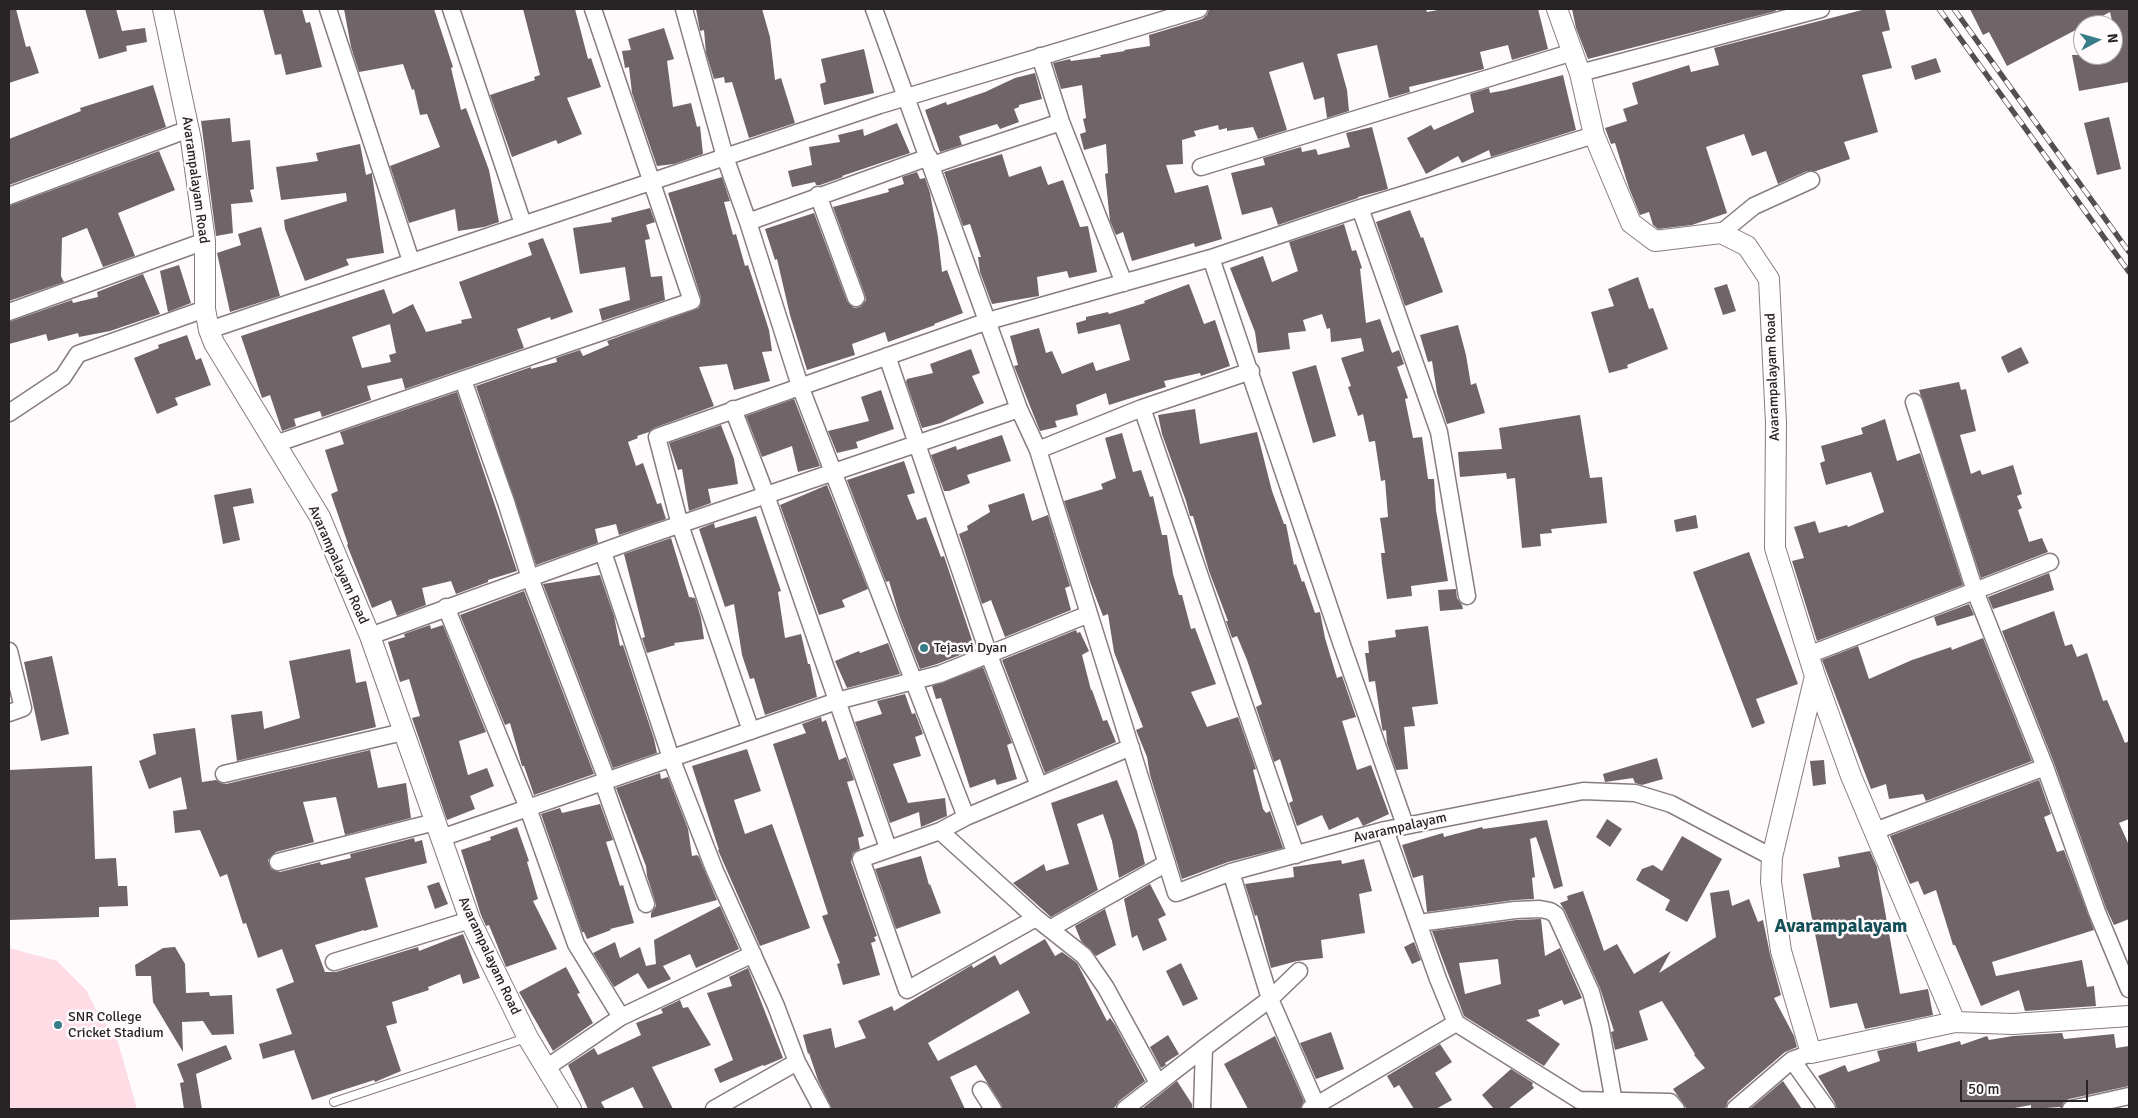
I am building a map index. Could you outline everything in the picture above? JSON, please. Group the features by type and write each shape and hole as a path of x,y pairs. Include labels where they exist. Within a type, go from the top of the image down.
{"street":[{"path":"328,9 411,261"},
{"path":"451,9 523,224"},
{"path":"275,444 692,301 593,9"},
{"path":"684,9 725,157 748,222 800,386 966,817"},
{"path":"874,9 908,97 1020,409 1038,450 1167,863 1051,928"},
{"path":"209,330 411,261 908,97 1199,9"},
{"path":"1557,9 1580,73 1594,135 1631,223 1655,241 1721,233 1754,206 1811,180"},
{"path":"1580,73 1821,9"},
{"name":"Avarampalayam Road","path":"167,10 189,129 204,241 205,309 209,330 214,343 320,517 370,636 470,920 528,1038 571,1109"},
{"path":"1201,167 1572,52"},
{"path":"1040,56 1061,122 1124,282"},
{"path":"748,222 818,195 1061,122"},
{"path":"9,196 189,129"},
{"path":"751,730 680,524 657,437 988,321 1211,258 1360,208 1594,135"},
{"path":"818,195 856,298"},
{"path":"1360,208 1439,432 1467,596"},
{"name":"Avarampalayam Road","path":"1721,233 1746,246 1769,279 1776,422 1775,548 1808,655 1851,776 1956,1022"},
{"path":"9,312 204,241"},
{"path":"1211,258 1405,825"},
{"path":"9,413 63,377 78,354 205,309"},
{"path":"887,356 989,655 1039,786"},
{"path":"1038,450 1142,408 1251,371"},
{"path":"463,380 506,502 530,578 605,781 646,904"},
{"path":"1914,402 1975,591 2045,767 2097,912 2129,988"},
{"path":"1142,408 1296,855"},
{"path":"733,409 766,495 888,848"},
{"path":"370,636 680,524 1020,409"},
{"path":"603,552 671,758 715,871 753,954 797,1062 822,1109"},
{"path":"1808,655 2050,562"},
{"path":"446,607 528,808 576,944 620,1017"},
{"path":"278,862 438,830 528,808 837,701 940,674 1089,614"},
{"path":"9,651 23,708 9,713"},
{"path":"1811,1053 1781,951 1771,882 1772,857 1815,676"},
{"path":"224,774 403,732"},
{"path":"1036,918 907,990 861,859 940,831 966,817 1131,747"},
{"path":"1875,831 2045,767"},
{"name":"Avarampalayam","path":"1167,863 1176,894 1231,872 1385,830 1583,790 1635,794 1671,804 1772,857"},
{"path":"1385,830 1438,979 1456,1023 1578,1100 1670,1102 1676,1109"},
{"path":"940,831 1036,918 1084,956 1106,988 1158,1083"},
{"path":"1231,872 1270,999 1314,1108 1456,1023"},
{"path":"1419,924 1515,910 1540,909 1550,911 1556,915 1591,992 1600,1025 1614,1102"},
{"path":"334,962 470,920"},
{"path":"546,1068 620,1017 753,954"},
{"path":"1125,1109 1270,999 1299,970"},
{"path":"1735,1109 1792,1060 1811,1053 1956,1022 2013,1024 2129,1016"},
{"path":"1202,1109 1204,1048"},
{"path":"1792,1060 1827,1109"},
{"path":"714,1109 797,1062"},
{"path":"981,1090 993,1109"},
{"path":"2071,1109 2129,1096"}],"lane":[{"path":"334,1102 528,1038"}],"shaded area":[{"name":"SNR College Cricket Stadium","path":"9,948 57,961 86,990 95,1008 118,1042 137,1109 9,1109"}],"building":[{"path":"9,9 16,9 26,47 30,46 39,73 9,83"},
{"path":"85,9 116,9 122,31 145,28 147,42 126,46 127,51 99,59"},
{"path":"263,9 302,9 306,23 310,22 322,67 286,75 281,54 275,55"},
{"path":"344,9 434,9 453,67 451,68 461,110 466,108 489,170 499,222 484,227 458,231 455,209 409,223 390,166 440,147 427,114 420,115 414,89 412,90 403,64 359,72 351,47"},
{"path":"523,9 575,9 588,59 591,58 601,87 567,98 582,134 558,144 556,140 512,157 490,95 535,80 534,77 540,75"},
{"path":"696,9 762,9 770,37 775,80 781,78 795,123 749,138 732,82 725,83 724,77 714,79 706,53 704,30 700,31"},
{"path":"1209,9 1426,9 1427,12 1443,9 1538,9 1548,49 1512,60 1508,45 1480,52 1484,69 1409,87 1410,92 1389,98 1377,45 1337,54 1347,90 1349,111 1327,118 1324,97 1314,100 1303,62 1269,72 1287,130 1258,139 1253,127 1227,131 1227,128 1219,130 1218,125 1194,131 1196,136 1182,140 1183,164 1166,165 1175,193 1208,185 1222,239 1195,247 1194,243 1132,261 1123,232 1116,235 1110,221 1105,174 1108,173 1106,144 1084,150 1080,134 1086,132 1083,119 1086,118 1082,85 1061,89 1053,63 1070,59 1071,61 1101,57 1100,55 1150,46 1149,35 1202,19 1207,15"},
{"path":"1572,9 1775,9 1776,11 1588,59 1576,28"},
{"path":"1866,9 1885,9 1890,30 1882,32 1892,68 1862,75 1878,132 1844,142 1850,159 1816,171 1807,171 1778,184 1766,151 1752,156 1744,134 1706,147 1727,213 1692,225 1658,229 1653,225 1649,212 1640,215 1629,188 1615,143 1611,144 1605,128 1627,121 1623,109 1638,104 1632,83 1689,65 1691,72 1719,65 1714,48"},
{"path":"1970,9 2129,9 2129,82 2079,91 2074,65 2123,65 2123,15 2111,15 2110,12 2104,15 2073,15 2073,31 2007,66 1989,32 1983,35"},
{"path":"664,28 674,59 667,61 673,107 691,103 697,127 700,126 703,154 674,164 657,166 632,93 629,67 625,68 622,51 631,50 628,39"},
{"path":"864,49 874,93 824,105 820,84 826,82 821,59"},
{"path":"1936,58 1941,72 1915,80 1911,66"},
{"path":"1035,73 1042,99 1019,105 1019,107 1014,109 1019,122 1000,129 997,124 959,136 962,145 940,152 925,110 946,102 947,105 985,92 1015,78"},
{"path":"1563,75 1576,130 1491,157 1489,150 1462,163 1458,156 1426,174 1407,138 1431,125 1434,130 1474,112 1470,94 1489,88 1490,93 1506,90"},
{"path":"153,85 166,127 9,185 9,139 81,111 80,108"},
{"path":"2109,117 2121,169 2097,175 2084,123"},
{"path":"230,118 232,142 250,140 254,189 250,190 253,202 231,204 233,233 216,236 201,121"},
{"path":"897,123 910,153 820,185 816,185 815,182 792,187 788,171 812,165 809,147 840,142 838,135 863,129 864,136"},
{"path":"1372,127 1388,189 1358,197 1278,225 1272,207 1242,215 1231,173 1265,165 1263,158 1301,147 1302,152 1316,149 1318,155 1350,147 1346,133"},
{"path":"360,144 366,175 372,173 384,253 346,259 349,265 305,281 285,229 284,220 347,201 346,193 281,200 276,167 318,161 316,153"},
{"path":"159,151 175,190 118,213 135,256 103,267 87,228 62,238 61,276 64,282 9,301 9,206"},
{"path":"1002,154 1009,177 1041,166 1048,185 1063,180 1080,227 1088,226 1097,272 1069,278 1067,271 1037,277 1039,296 992,304 980,272 978,257 981,257 970,224 963,226 944,172"},
{"path":"917,172 920,179 925,178 930,193 942,272 947,270 963,313 888,342 885,332 852,344 855,355 807,370 790,315 777,259 775,260 765,229 814,213 847,301 854,308 860,307 866,300 865,295 833,207 889,192 888,189 904,184 902,177"},
{"path":"722,177 730,201 724,202 733,235 736,234 745,266 748,265 769,330 772,351 762,352 770,381 734,390 727,364 699,367 714,406 654,428 628,442 636,466 643,463 657,504 661,503 666,519 619,535 616,524 595,529 598,543 536,565 476,386 531,367 531,369 557,362 556,358 580,350 583,356 609,345 607,341 699,308 701,298 668,193"},
{"path":"650,208 655,222 646,225 650,239 645,240 651,277 662,276 665,300 602,321 599,309 630,300 625,267 580,274 573,228 612,222 611,218"},
{"path":"1410,210 1421,238 1423,237 1443,292 1405,306 1376,222"},
{"path":"1344,224 1352,251 1356,250 1362,268 1360,269 1366,323 1380,319 1392,353 1399,350 1404,364 1397,367 1408,398 1405,399 1413,438 1422,437 1428,479 1434,479 1436,510 1448,581 1411,586 1412,596 1387,599 1381,553 1385,553 1380,518 1388,517 1385,480 1381,481 1375,441 1369,442 1363,414 1358,416 1348,387 1351,386 1341,358 1364,351 1361,338 1331,342 1330,328 1327,329 1322,314 1303,320 1306,331 1288,333 1290,349 1258,353 1255,332 1230,268 1263,256 1272,282 1298,271 1289,242"},
{"path":"261,227 280,296 230,312 217,253 241,245 238,234"},
{"path":"543,238 573,312 551,320 550,317 517,329 524,348 405,389 402,378 367,386 371,400 322,417 320,411 294,419 296,426 282,431 270,395 262,398 241,336 384,289 393,314 413,304 426,332 462,323 461,320 472,318 459,282 532,255 528,243","holes":["390,324 396,353 389,355 391,362 362,368 352,337"]},
{"path":"179,265 191,303 168,312 160,271"},
{"path":"143,274 160,314 110,331 79,337 78,333 48,341 46,334 9,344 9,322 72,300 73,303 98,297 97,292"},
{"path":"1638,277 1649,309 1653,308 1668,349 1627,365 1628,368 1609,373 1591,312 1614,306 1608,289"},
{"path":"1189,284 1204,324 1215,320 1230,366 1201,376 1200,373 1164,381 1166,387 1109,405 1106,393 1076,405 1078,415 1055,421 1057,427 1040,431 1014,366 1018,365 1010,336 1039,328 1046,353 1052,351 1062,374 1093,362 1096,371 1130,360 1120,324 1078,334 1076,323 1086,320 1086,317 1108,312 1109,314 1145,303 1144,301"},
{"path":"1727,284 1736,311 1723,315 1714,288"},
{"path":"1458,325 1471,385 1476,383 1485,413 1447,424 1437,393 1432,361 1428,362 1420,335"},
{"path":"187,335 196,360 201,358 211,385 175,398 178,405 157,414 134,358 159,348 158,345"},
{"path":"2021,347 2029,363 2008,373 2001,357"},
{"path":"971,349 980,373 972,376 984,403 941,423 922,428 906,382 907,379 933,373 930,364"},
{"path":"1316,365 1336,436 1313,443 1292,372"},
{"path":"1959,382 1961,390 1966,389 1976,431 1960,435 1971,474 1980,470 1982,475 2013,465 2022,494 2017,496 2022,508 2018,510 2029,542 2042,538 2048,552 1981,578 1919,390"},
{"path":"881,390 894,429 856,442 858,448 837,453 828,431 869,421 861,397"},
{"path":"457,392 517,571 488,580 488,582 456,594 451,581 422,588 426,605 397,616 391,600 372,608 347,545 331,494 338,491 325,450 344,444 340,432"},
{"path":"794,399 820,466 798,472 792,446 762,457 746,416"},
{"path":"1195,409 1200,444 1257,432 1272,491 1284,524 1286,524 1294,565 1296,564 1302,582 1304,581 1315,613 1320,612 1325,638 1337,678 1342,676 1356,717 1342,721 1357,770 1371,765 1389,814 1363,826 1358,817 1329,830 1322,815 1297,826 1289,803 1293,801 1280,759 1274,762 1256,707 1262,704 1247,660 1237,636 1232,638 1226,621 1228,621 1209,571 1193,516 1190,516 1162,434 1158,415"},
{"path":"1580,415 1590,478 1602,477 1607,523 1551,529 1552,533 1540,534 1541,546 1522,548 1515,478 1507,479 1506,473 1460,477 1458,452 1502,449 1499,428"},
{"path":"1885,419 1897,461 1920,453 1963,585 1817,641 1792,561 1804,558 1794,527 1815,521 1819,533 1847,525 1848,527 1884,512 1871,472 1826,485 1820,463 1825,461 1821,446 1863,434 1861,428"},
{"path":"721,425 734,459 738,484 708,489 711,503 689,511 682,469 678,470 669,443"},
{"path":"1122,433 1133,472 1141,470 1150,497 1153,496 1162,535 1167,535 1173,574 1179,595 1182,595 1191,629 1195,628 1216,684 1191,692 1207,727 1238,717 1256,769 1253,770 1263,809 1266,813 1270,811 1283,848 1228,862 1182,879 1150,775 1147,757 1136,730 1143,727 1114,652 1108,614 1103,616 1064,501 1103,489 1101,484 1116,478 1105,438"},
{"path":"1002,435 1011,461 967,475 970,483 944,491 931,455 956,446 957,450"},
{"path":"904,461 915,493 907,495 917,520 926,517 941,557 944,556 975,649 920,669 899,615 889,581 886,582 847,480"},
{"path":"827,485 868,589 842,600 845,607 819,615 780,505"},
{"path":"251,488 254,503 233,507 240,540 223,544 214,495"},
{"path":"1024,493 1032,521 1048,515 1070,586 1065,588 1071,610 1005,637 991,600 982,604 959,534 968,530 967,526 990,512 988,505"},
{"path":"1696,515 1698,528 1676,532 1674,520"},
{"path":"756,516 781,591 778,592 785,638 801,634 817,697 765,715 754,678 750,679 742,655 734,604 725,607 699,529 714,523 715,528"},
{"path":"671,538 689,597 695,598 701,618 704,639 674,643 675,645 647,653 642,638 645,637 624,554"},
{"path":"1749,552 1798,684 1756,699 1765,723 1752,728 1693,572"},
{"path":"2049,573 2054,590 1993,609 1988,597"},
{"path":"600,575 614,616 620,646 623,645 657,753 613,768 543,584"},
{"path":"1456,589 1457,598 1463,609 1440,611 1438,590"},
{"path":"524,591 594,774 534,795 524,766 522,766 510,723 505,725 460,615"},
{"path":"1969,604 1974,615 1937,626 1934,617"},
{"path":"2054,611 2065,646 2072,644 2077,657 2087,653 2103,701 2107,700 2125,743 2129,741 2129,819 2119,823 2129,845 2129,919 2114,925 2106,908 2054,763 2002,631"},
{"path":"430,625 431,629 443,625 486,732 459,741 468,775 487,768 494,786 470,796 475,809 447,820 412,718 420,716 409,679 400,682 388,642 405,637 404,634"},
{"path":"1428,626 1438,704 1412,707 1415,726 1404,727 1408,769 1396,770 1387,743 1386,730 1383,731 1382,728 1375,681 1369,682 1365,653 1369,653 1368,641 1396,637 1395,630"},
{"path":"1076,630 1077,633 1080,632 1089,651 1082,655 1091,690 1103,721 1107,720 1116,742 1045,773 1002,660"},
{"path":"1983,638 2032,761 1926,801 1923,794 1889,799 1886,784 1871,789 1822,660 1858,646 1869,679 1912,660 1951,647 1952,650"},
{"path":"888,643 900,674 847,688 835,661 859,651 860,653"},
{"path":"350,649 356,683 366,681 376,727 237,761 231,715 262,711 264,729 300,718 289,661"},
{"path":"52,656 69,734 41,741 24,662"},
{"path":"983,667 1012,743 1007,745 1017,779 997,785 995,779 970,788 941,698 936,699 932,686"},
{"path":"905,694 912,714 915,713 923,734 915,737 921,756 893,764 908,803 945,798 947,816 921,827 919,812 890,823 855,722 882,714 877,701"},
{"path":"821,717 822,722 826,720 839,760 846,757 854,780 847,782 864,836 858,838 860,849 853,853 851,862 877,936 874,937 876,941 871,943 880,975 843,985 837,964 840,963 822,916 828,914 773,744 806,733 802,724"},
{"path":"195,728 202,782 216,780 226,784 370,750 378,788 406,783 411,818 345,835 336,797 303,802 314,842 276,852 268,860 271,869 280,872 320,862 321,865 351,858 350,854 414,838 415,842 422,840 427,863 365,878 378,927 315,945 325,972 336,972 418,947 419,951 463,934 480,978 463,984 460,974 428,987 429,990 392,1002 397,1023 386,1026 401,1071 375,1082 374,1080 312,1100 294,1050 263,1059 259,1044 292,1034 276,989 294,982 282,949 258,958 246,923 243,924 227,874 220,877 200,830 175,833 173,811 187,809 181,777 149,789 139,761 156,754 153,734"},
{"path":"747,749 761,791 734,800 745,834 772,824 810,928 760,946 718,850 692,766"},
{"path":"1657,758 1663,779 1642,785 1635,783 1633,778 1605,782 1603,774"},
{"path":"1824,760 1826,784 1813,786 1810,761"},
{"path":"92,766 95,859 116,858 118,886 127,886 128,906 99,907 99,917 9,920 9,770"},
{"path":"660,773 661,779 668,777 688,829 692,856 697,855 699,857 717,900 651,918 651,913 656,906 646,866 616,788"},
{"path":"1117,780 1137,831 1145,864 1119,878 1112,841 1103,814 1077,824 1098,890 1051,917 1013,883 1044,864 1046,871 1069,864 1051,803"},
{"path":"2039,780 2051,814 2044,817 2057,852 2064,850 2094,930 1992,962 1996,976 2082,960 2087,987 2094,986 2096,1006 2025,1011 2019,990 1981,1006 1955,945 1953,945 1936,890 1924,895 1918,881 1910,884 1890,836"},
{"path":"600,804 613,840 606,842 620,886 623,885 634,923 610,929 587,939 584,932 582,932 541,814 560,808 562,813"},
{"path":"1607,819 1622,829 1610,847 1596,837"},
{"path":"1547,820 1563,886 1554,889 1536,837 1530,839 1535,877 1532,878 1534,899 1427,912 1423,875 1413,878 1402,845 1443,833 1444,837 1482,827 1483,829"},
{"path":"517,827 529,861 527,862 538,899 533,901 557,949 506,967 489,925 486,926 481,915 461,850 491,840 490,837"},
{"path":"1682,836 1722,859 1687,922 1665,910 1670,900 1636,880 1642,869 1653,865 1662,871"},
{"path":"1870,851 1877,867 1900,994 1928,989 1933,1015 1865,1029 1857,1003 1830,1008 1803,874 1840,867 1838,857"},
{"path":"921,856 929,885 941,913 896,929 875,869"},
{"path":"1364,859 1372,891 1359,894 1365,933 1321,940 1323,958 1297,961 1271,968 1257,915 1255,916 1245,884 1294,877 1293,867 1341,860 1342,864"},
{"path":"439,882 448,904 435,909 427,886"},
{"path":"1150,884 1166,915 1158,919 1167,940 1143,951 1137,935 1132,938 1124,899"},
{"path":"1729,890 1732,906 1749,899 1758,922 1763,920 1781,995 1774,998 1794,1036 1797,1047 1785,1052 1728,1101 1725,1109 1687,1109 1673,1089 1705,1068 1694,1055 1662,1001 1639,1011 1648,1040 1615,1050 1611,1032 1614,1031 1600,988 1560,903 1568,900 1567,896 1583,891 1604,951 1617,944 1634,974 1671,951 1659,973 1716,937 1710,893"},
{"path":"720,906 739,949 696,968 690,954 663,966 671,979 648,989 638,973 614,987 593,953 615,942 620,958 640,947 646,966 656,964 654,940"},
{"path":"1105,909 1116,945 1096,956 1081,941 1075,926"},
{"path":"1541,919 1545,956 1560,948 1582,998 1564,1005 1562,1000 1538,1010 1540,1016 1526,1020 1560,1044 1544,1066 1464,1016 1432,931 1516,920","holes":["1498,959 1501,984 1465,994 1459,963"]},
{"path":"1045,939 1055,956 1062,952 1077,963 1107,1021 1110,1018 1115,1025 1145,1081 1119,1101 1112,1109 1003,1109 976,1065 950,1077 965,1109 832,1109 818,1080 803,1035 831,1028 835,1048 866,1038 858,1021 892,1006 894,1011 972,965 973,968 995,955 1000,965","holes":["1018,990 1030,1013 938,1061 928,1043"]},
{"path":"1414,942 1421,960 1412,964 1404,947"},
{"path":"175,947 185,964 186,993 209,992 210,996 232,995 234,1034 212,1035 203,1021 182,1022 183,1052 153,1002 151,976 136,976 135,965 163,948"},
{"path":"1181,963 1198,999 1183,1006 1166,971"},
{"path":"566,967 580,993 577,994 593,1023 553,1051 519,992"},
{"path":"748,968 783,1058 720,1083 714,1069 733,1060 707,993 732,986 729,977"},
{"path":"680,1000 683,1008 688,1007 711,1045 652,1067 673,1109 644,1109 633,1087 601,1102 605,1109 588,1109 568,1065 594,1048 598,1055 641,1035 636,1023 663,1013 661,1009"},
{"path":"1331,1032 1344,1069 1316,1079 1300,1043"},
{"path":"2062,1033 2064,1039 2114,1034 2116,1048 2129,1046 2129,1086 2069,1099 2064,1102 2061,1109 2060,1107 2031,1109 2031,1105 2009,1109 1837,1109 1818,1076 1845,1065 1848,1072 1880,1061 1877,1051 1916,1042 1918,1052 1960,1041 1961,1045 1987,1036 1989,1040 2013,1036"},
{"path":"1168,1035 1179,1054 1161,1068 1150,1047"},
{"path":"1275,1036 1304,1101 1300,1109 1248,1109 1224,1064"},
{"path":"1440,1044 1452,1062 1435,1073 1452,1100 1436,1109 1414,1109 1399,1085 1394,1088 1387,1076"},
{"path":"226,1045 232,1059 196,1074 202,1109 184,1109 180,1083 184,1082 177,1064"},
{"path":"1511,1069 1533,1083 1534,1088 1508,1109 1494,1109 1482,1095"},
{"path":"1177,1081 1192,1104 1192,1109 1143,1108"},
{"path":"1783,1081 1802,1109 1750,1109"}],"railway":[{"path":"1939,9 2129,272"},
{"path":"1954,9 2129,252"}],"place":[{"name":"Tejasvi Dyan","path":"924,648"},
{"name":"SNR College Cricket Stadium","path":"58,1025"}],"district":[{"name":"Avarampalayam","path":"1841,927"}]}
